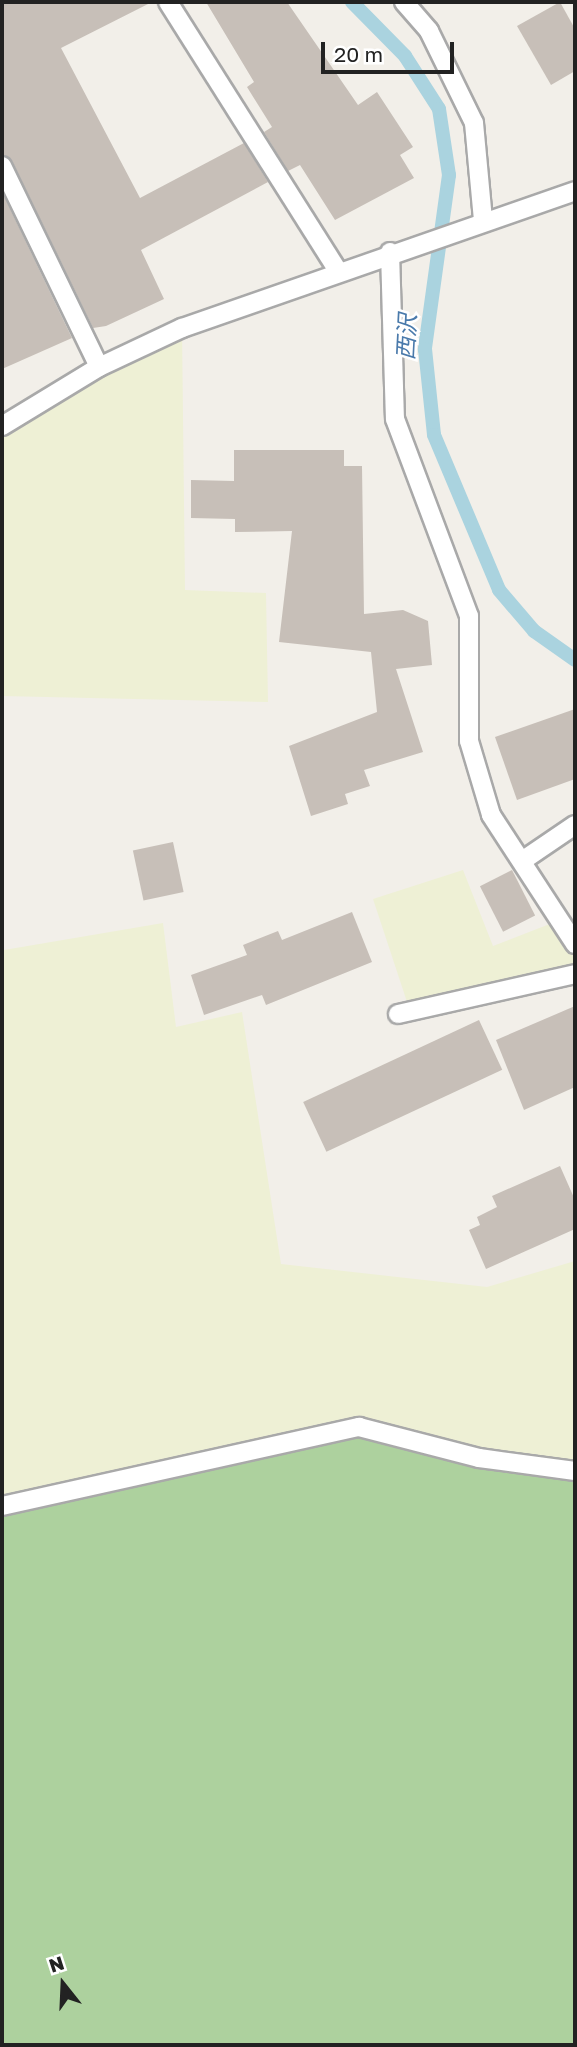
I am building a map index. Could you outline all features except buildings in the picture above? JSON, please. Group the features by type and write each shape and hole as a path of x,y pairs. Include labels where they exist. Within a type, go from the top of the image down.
{"lane":[{"path":"168,2 337,269"},
{"path":"404,2 429,31 474,123 477,222"},
{"path":"2,166 99,367"},
{"path":"2,426 99,367 337,269 575,191"},
{"path":"390,252 395,419 469,616 469,741 491,815 575,944"},
{"path":"522,860 575,825"},
{"path":"398,1014 575,974"},
{"path":"2,1506 359,1427 479,1458 575,1471"}],"green space":[{"path":"182,328 185,590 266,593 268,702 2,696 2,426"},
{"path":"463,870 493,946 560,920 575,943 575,974 410,1011 373,899"},
{"path":"2,918 4,950 163,923 176,1027 242,1012 281,1264 487,1287 575,1261 575,1471 2,1506"},
{"path":"359,1427 575,1471 575,2045 2,2045 2,1506"}],"waterway":[{"name":"西沢","path":"352,2 405,56 439,109 449,175 425,349 434,435 499,590 534,631 575,660"}]}
